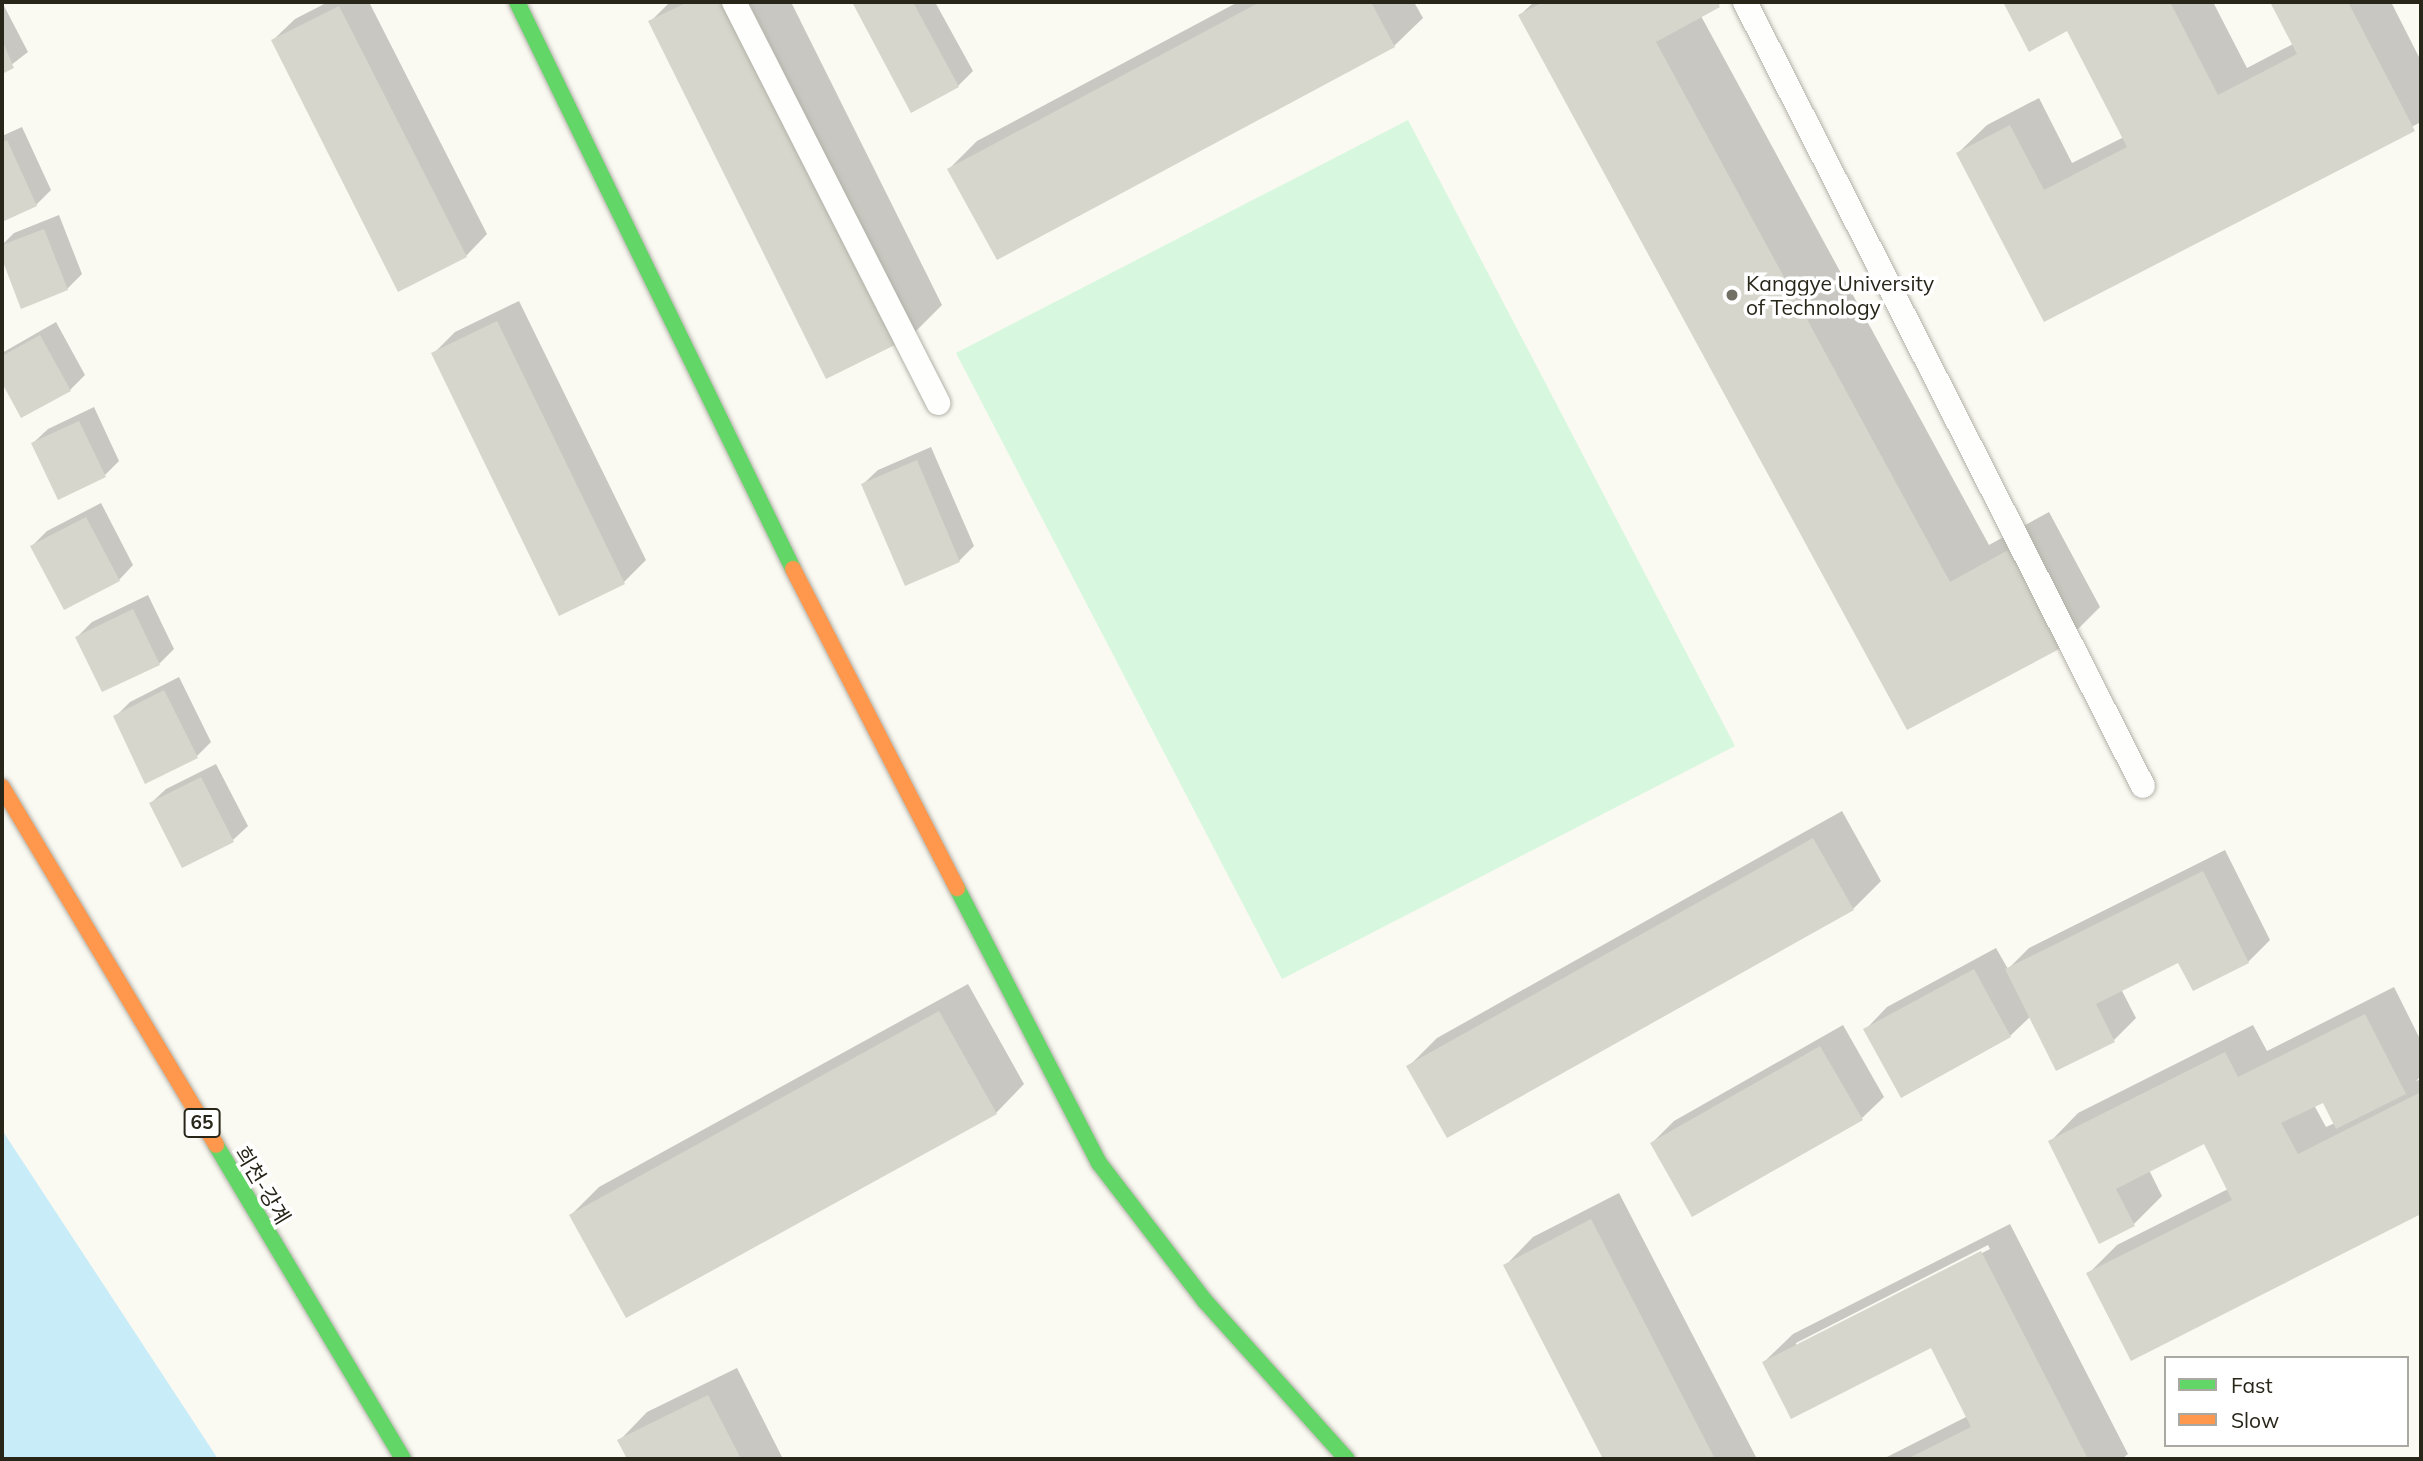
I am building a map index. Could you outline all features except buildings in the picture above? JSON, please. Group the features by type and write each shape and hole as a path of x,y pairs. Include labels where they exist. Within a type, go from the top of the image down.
{"main road":[{"path":"517,2 723,433 1099,1163 1205,1301 1347,1459"},
{"name":"희천-강계","path":"2,787 403,1459"}],"lane":[{"path":"734,2 938,403"},
{"path":"1745,2 2143,786"}],"green space":[{"path":"1408,120 1735,746 1282,979 956,353"}],"water":[{"path":"2,1130 218,1459 2,1459"}],"traffic: fast":[{"path":"517,2 793,569"},
{"path":"957,888 1099,1163 1205,1301 1347,1459"},
{"path":"216,1145 403,1459"}],"traffic: slow":[{"path":"793,569 957,888"},
{"path":"2,787 216,1145"}],"place":[{"name":"Kanggye University of Technology","path":"1732,295"}]}
